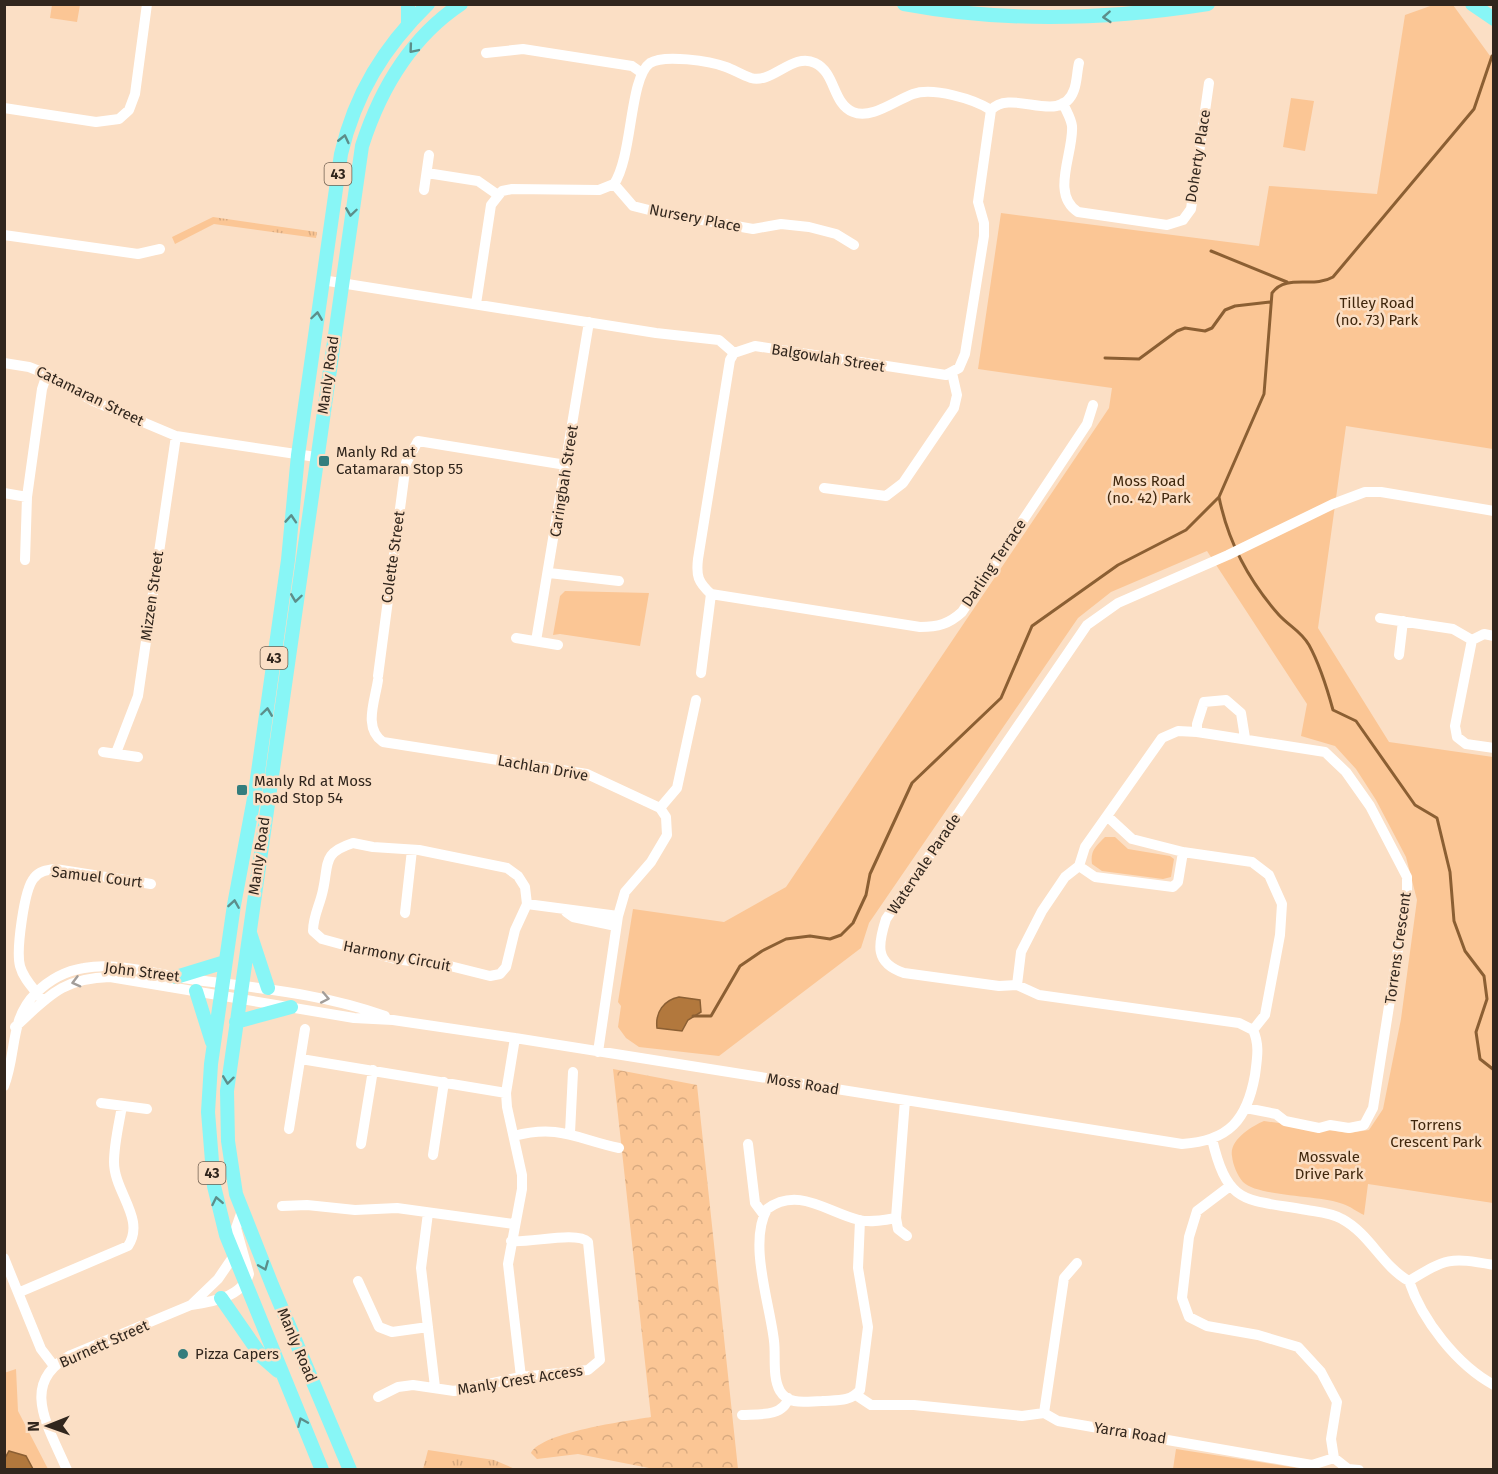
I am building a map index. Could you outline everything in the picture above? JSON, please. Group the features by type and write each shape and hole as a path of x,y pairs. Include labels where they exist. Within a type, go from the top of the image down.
{"main road":[{"path":"408,4 408,24"},
{"name":"Manly Road","path":"322,1470 233,1257 216,1194 208,1134 209,1086 225,962 255,793 288,560 298,454 322,280 347,128 372,74 408,24 428,4"},
{"path":"904,4 996,16 1063,19 1125,15 1208,4"},
{"path":"1472,4 1494,20"},
{"path":"1490,4 1494,14"},
{"name":"Manly Road","path":"350,1470 242,1211 232,1176 226,1114 240,992 359,163 374,112 393,74 411,51 456,6"},
{"path":"249,932 268,987"},
{"path":"176,976 225,962"},
{"path":"196,992 214,1047"},
{"path":"236,1022 291,1007"},
{"path":"221,1298 262,1358 281,1374"}],"street":[{"path":"4,108 96,122 119,119 129,110 135,94 147,4"},
{"path":"486,53 523,49 632,66 642,73"},
{"path":"476,304 490,205 498,195 512,189 599,190 614,184 626,159 642,73 650,63 667,57 725,66 753,79 772,75 794,63 812,61 822,67 839,99 854,113 867,113 915,93 927,92 970,99 991,110"},
{"path":"824,488 873,496 893,493 903,483 954,408 957,395 952,373 959,368 965,354 984,236 984,223 978,202 991,110 997,104 1008,101 1048,107 1063,104 1074,91 1079,63"},
{"name":"Doherty Place","path":"1063,104 1072,123 1064,191 1071,207 1078,212 1167,225 1183,220 1191,209 1209,82"},
{"path":"424,190 429,155"},
{"path":"427,173 478,182 498,195"},
{"name":"Nursery Place","path":"614,184 633,206 753,229 781,224 809,227 836,234 854,245"},
{"path":"4,235 138,254 160,249"},
{"path":"322,280 718,340 734,353 730,360 698,559 697,572 700,584 711,594 701,674"},
{"name":"Caringbah Street","path":"536,641 589,321"},
{"name":"Balgowlah Street","path":"734,353 756,346 936,375 952,373"},
{"name":"Catamaran Street","path":"4,363 29,367 47,374 93,401 176,436 316,457"},
{"path":"25,560 27,497 42,389 47,374"},
{"name":"Darling Terrace","path":"711,594 920,627 933,627 953,621 962,612 1087,424 1093,405"},
{"name":"Mizzen Street","path":"117,753 138,696 176,436"},
{"name":"Colette Street","path":"375,736 371,723 406,463 418,441 566,465"},
{"name":"Watervale Parade","path":"1253,1030 1228,1021 1039,995 1017,985 987,984 894,969 883,958 878,943 886,919 1087,625 1118,603 1253,543 1333,504 1365,492 1381,492 1494,511"},
{"path":"4,493 27,497"},
{"path":"549,573 619,581"},
{"path":"1380,618 1453,629 1473,640"},
{"path":"1399,655 1403,621"},
{"path":"1494,636 1484,634 1473,640 1455,726 1457,737 1466,744 1494,748"},
{"path":"516,638 558,645"},
{"path":"598,1052 617,921 625,892 651,862 667,835 666,817 660,808 677,788 696,700"},
{"path":"1197,732 1197,724 1204,702 1226,700 1240,713 1245,738"},
{"name":"Torrens Crescent","path":"1017,985 1021,952 1026,942 1065,877 1080,866 1085,847 1162,738 1178,731 1197,732 1325,752 1346,772 1370,806 1407,877 1407,892 1373,1108 1364,1125 1348,1128 1330,1125 1320,1128 1285,1121 1276,1114 1246,1108"},
{"name":"Lachlan Drive","path":"375,736 383,742 587,774 660,808"},
{"path":"103,752 138,757"},
{"path":"1107,816 1132,840 1183,852 1252,862 1269,875 1282,904 1280,935 1270,995 1265,1015 1253,1030 1258,1040 1258,1053 1246,1108 1230,1129 1212,1139 1224,1177 1230,1186 1236,1194 1246,1198 1331,1214 1344,1220 1364,1236 1394,1273 1409,1281 1416,1303 1467,1366 1494,1385"},
{"name":"Harmony Circuit","path":"353,843 412,850 507,868 518,876 525,887 527,904 515,930 506,967 500,974 490,976 450,966 395,958 336,944 322,939 313,932 313,920 323,888 328,858 339,848 353,843"},
{"path":"405,913 412,850"},
{"path":"1080,866 1095,877 1173,887 1178,882 1183,852"},
{"name":"Samuel Court","path":"40,996 24,975 19,960 27,892 36,875 55,869 151,884"},
{"path":"527,904 564,910 573,917 617,921"},
{"name":"John Street","path":"4,1086 9,1075 15,1027 22,1010 61,975 85,968 114,967 176,976 222,989"},
{"name":"John Street","path":"40,996 67,984 110,977 196,992 222,989"},
{"name":"Moss Road","path":"240,992 268,987 336,1000 393,1020"},
{"path":"222,989 240,992"},
{"name":"Moss Road","path":"240,992 291,1007 354,1018 393,1020 515,1038 1182,1144 1212,1139"},
{"path":"289,1129 305,1029"},
{"path":"515,1038 506,1093 522,1175 522,1189 508,1264 521,1377"},
{"path":"301,1059 506,1093"},
{"path":"361,1144 373,1070"},
{"path":"570,1133 573,1072"},
{"path":"433,1155 444,1082"},
{"path":"905,1100 896,1218 898,1229 907,1236"},
{"path":"101,1102 147,1109"},
{"path":"20,1292 128,1246 134,1237 135,1223 116,1179 114,1161 122,1106"},
{"path":"514,1136 537,1130 570,1133 584,1141 619,1148"},
{"path":"748,1144 755,1203 764,1215"},
{"path":"1230,1186 1197,1211 1189,1237 1182,1298 1189,1317 1207,1326 1257,1335 1298,1347 1321,1372 1337,1402 1330,1438 1334,1458 1348,1469 1359,1470"},
{"path":"860,1221 858,1268 868,1327 864,1378 856,1395 841,1400 795,1402 780,1391 777,1380 774,1341 763,1281 760,1239 764,1215 776,1202 798,1199 815,1202 860,1221 896,1218"},
{"path":"282,1206 307,1204 355,1210 397,1208 514,1224"},
{"path":"242,1211 236,1228 249,1267 249,1274 244,1285"},
{"name":"Manly Crest Access","path":"428,1213 421,1268 435,1388"},
{"name":"Manly Crest Access","path":"378,1397 398,1387 413,1385 454,1391 521,1377 588,1370 600,1360 591,1250 588,1242 576,1236 542,1241 512,1241"},
{"name":"Burnett Street","path":"191,1305 218,1279 233,1257"},
{"path":"4,1258 20,1292 41,1349 54,1366"},
{"path":"1409,1281 1439,1263 1451,1259 1494,1265"},
{"path":"1044,1413 1064,1278 1077,1263"},
{"path":"358,1281 379,1327 392,1332 428,1328"},
{"name":"Burnett Street","path":"67,1470 42,1410 40,1399 46,1376 54,1366 71,1355 191,1305 221,1298 244,1285"},
{"name":"Yarra Road","path":"856,1395 871,1405 896,1405 1022,1416 1044,1413 1058,1421 1312,1466 1334,1458"},
{"path":"742,1415 779,1411 787,1405 788,1398"}],"green space":[{"path":"52,5 80,5 77,22 50,18"},
{"path":"1433,5 1453,5 1493,60 1493,449 1346,426 1318,628 1389,742 1493,757 1493,1203 1368,1184 1364,1215 1333,1201 1275,1193 1251,1187 1243,1182 1236,1170 1232,1156 1234,1144 1248,1130 1264,1121 1349,1133 1369,1130 1383,1109 1401,1019 1417,900 1406,857 1376,800 1356,769 1335,746 1301,736 1307,704 1207,551 1111,592 1078,618 869,923 861,948 719,1056 639,1047 626,1038 618,1027 621,1006 618,1002 633,909 724,922 786,887 1109,408 1112,388 978,369 1001,213 1259,246 1269,186 1377,194 1405,15"},
{"path":"1291,98 1314,101 1305,151 1283,147"},
{"path":"213,217 317,232 316,238 214,224 175,244 172,237"},
{"path":"565,591 649,593 640,646 560,634 553,635 560,596"},
{"path":"1105,837 1115,837 1128,849 1170,856 1174,859 1171,877 1163,879 1102,871 1092,864 1092,856 1096,846"},
{"path":"613,1069 697,1085 738,1469 654,1469 578,1454 537,1459 531,1453 538,1446 567,1433 651,1417"},
{"path":"16,1369 18,1411 48,1469 5,1469 4,1373"},
{"path":"1176,1449 1304,1469 1173,1469"},
{"path":"428,1450 494,1460 515,1469 423,1469"}],"shaded area":[{"path":"679,997 700,1000 701,1012 688,1020 682,1031 657,1028 659,1012 669,1001"},
{"path":"9,1451 26,1456 33,1469 5,1469 5,1458"}],"waterway":[{"path":"693,1016 711,1016 740,966 762,951 786,939 810,936 830,939 841,935 853,923 866,895 870,874 912,783 1001,698 1032,626 1118,565 1186,530 1219,497 1264,394 1272,293 1285,284 1317,282 1333,277 1474,109 1492,56"},
{"path":"1211,251 1287,282"},
{"path":"1105,358 1139,359 1177,331 1185,328 1205,331 1212,328 1225,310 1235,306 1270,302"},
{"path":"1219,497 1228,530 1249,575 1268,602 1309,645 1317,660 1333,710 1356,721 1415,805 1437,818 1450,872 1454,921 1465,951 1484,976 1487,999 1476,1032 1480,1059 1494,1070"}],"place":[{"name":"Manly Rd at Catamaran Stop 55","path":"324,461"},
{"name":"Manly Rd at Moss Road Stop 54","path":"242,790"},
{"name":"Pizza Capers","path":"183,1354"}],"park label":[{"name":"Tilley Road (no. 73) Park","path":"1377,312"},
{"name":"Moss Road (no. 42) Park","path":"1149,490"},
{"name":"Torrens Crescent Park","path":"1436,1134"},
{"name":"Mossvale Drive Park","path":"1329,1166"}]}
